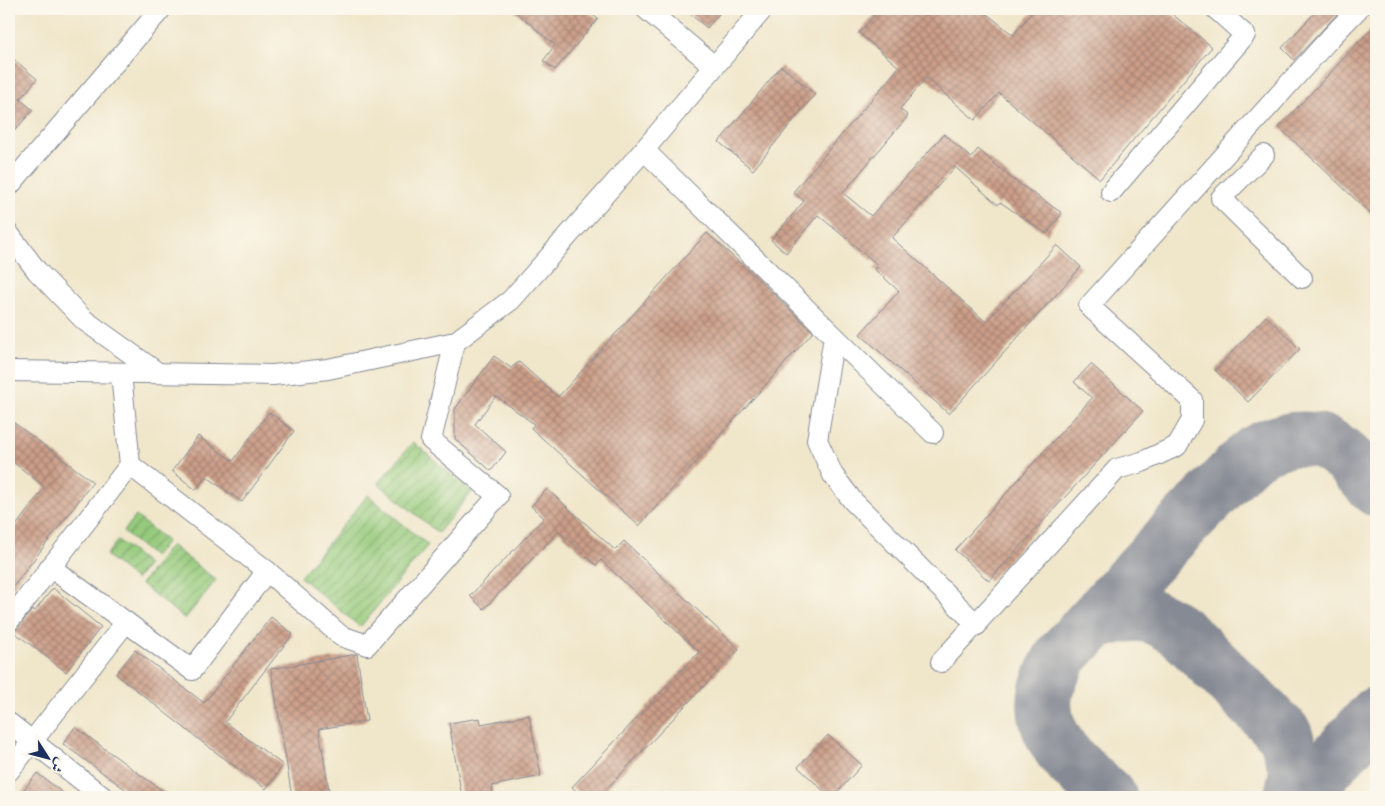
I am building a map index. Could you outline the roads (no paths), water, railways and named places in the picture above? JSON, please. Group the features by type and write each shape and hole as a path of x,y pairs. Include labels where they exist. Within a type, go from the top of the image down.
{"street":[{"path":"9,186 160,9"},
{"path":"646,9 714,66"},
{"path":"9,371 273,375 328,369 455,342 511,300 644,150 763,9"},
{"path":"1111,192 1245,36 1216,9"},
{"path":"941,662 1116,469 1142,462 1177,446 1192,420 1192,400 1089,306 1324,44 1358,9"},
{"path":"644,150 932,433"},
{"path":"1264,155 1221,198 1302,278"},
{"path":"9,234 36,271 84,320 158,373"},
{"path":"834,337 817,440 833,475 853,500 976,625"},
{"path":"130,465 267,570 341,636 367,645 498,496 431,440 455,342"},
{"path":"9,621 130,465 120,372"},
{"path":"50,567 192,670 267,570"},
{"path":"9,771 31,740 126,622"},
{"path":"9,723 103,797"}]}
